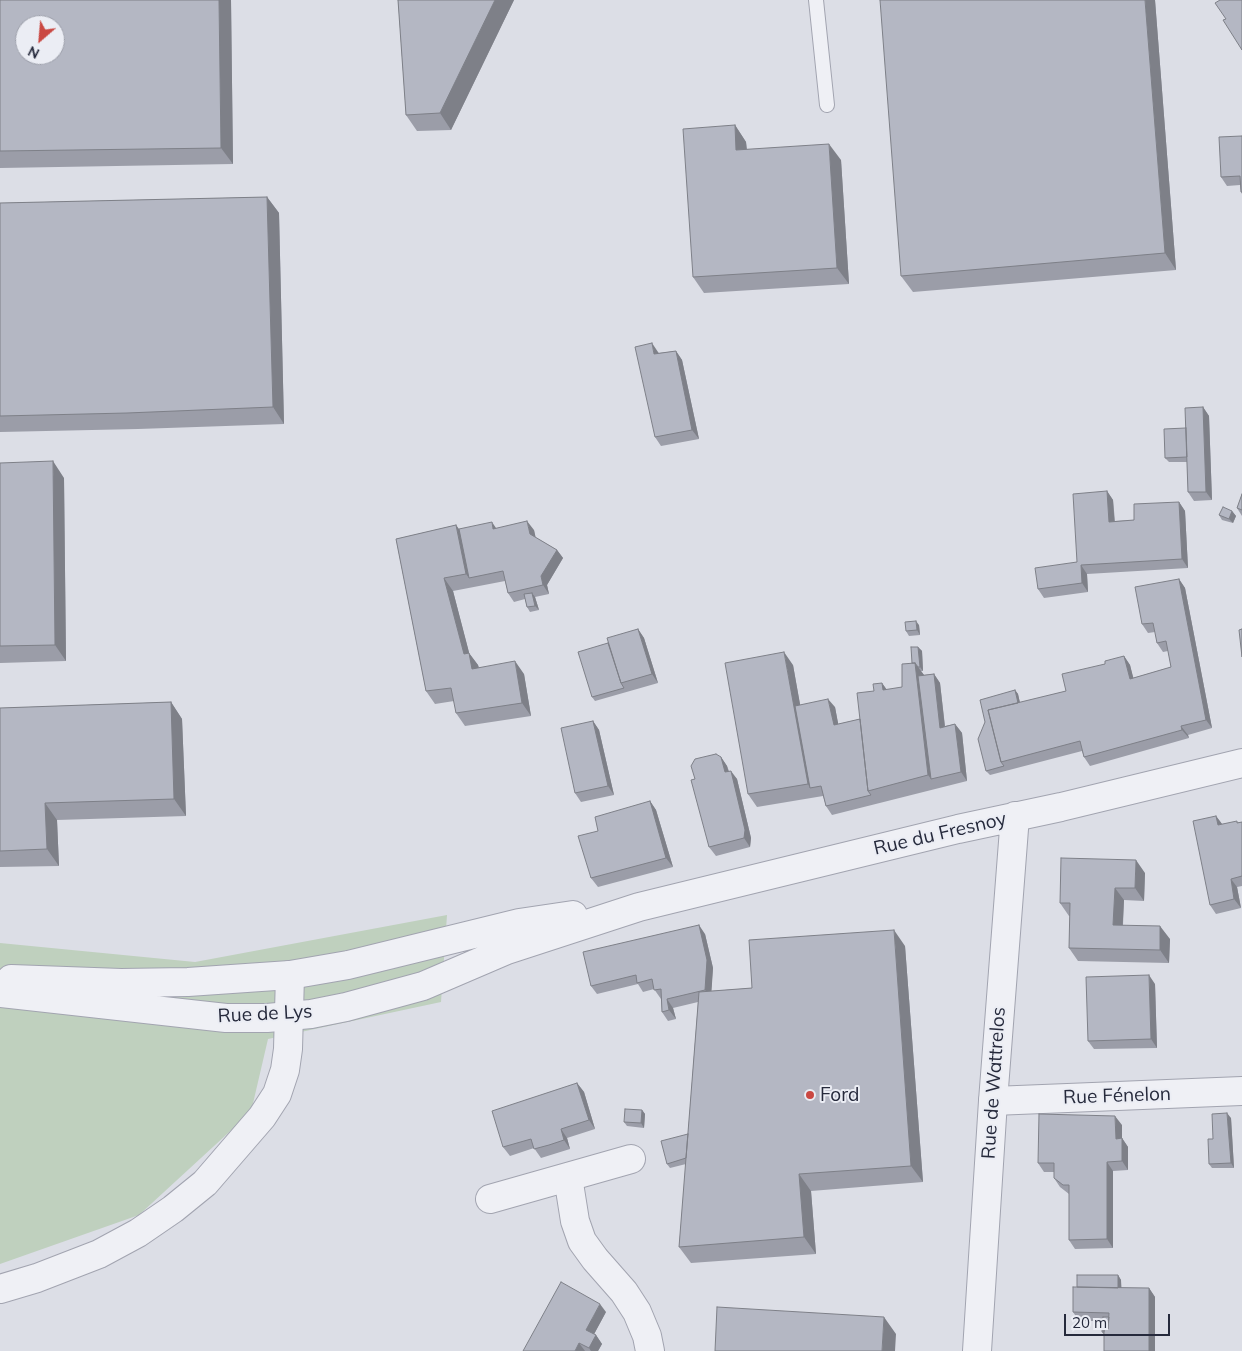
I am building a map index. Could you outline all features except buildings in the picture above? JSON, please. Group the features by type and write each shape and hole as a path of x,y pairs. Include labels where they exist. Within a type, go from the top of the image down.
{"street":[{"name":"Rue du Fresnoy","path":"520,934 1242,762"},
{"name":"Rue de Wattrelos","path":"976,1351 992,1101 1015,816"},
{"name":"Rue de Lys","path":"0,979 121,983 188,982 290,975 520,934"},
{"name":"Rue de Lys","path":"0,993 226,1018 290,1016 346,1007 423,986 520,934"},
{"path":"0,1290 99,1254 138,1233 173,1209 205,1183 262,1117 277,1094 285,1070 290,1016 290,975"},
{"name":"Rue Fénelon","path":"992,1101 1242,1091"},
{"path":"490,1199 631,1159"},
{"path":"568,1177 576,1221 582,1241 624,1292 637,1312 647,1336 650,1351"}],"lane":[{"path":"816,0 827,105"}],"green space":[{"path":"447,915 441,1002 268,1039 251,1112 139,1215 0,1264 0,943 195,962"}],"place":[{"name":"Ford","path":"810,1095"}]}
